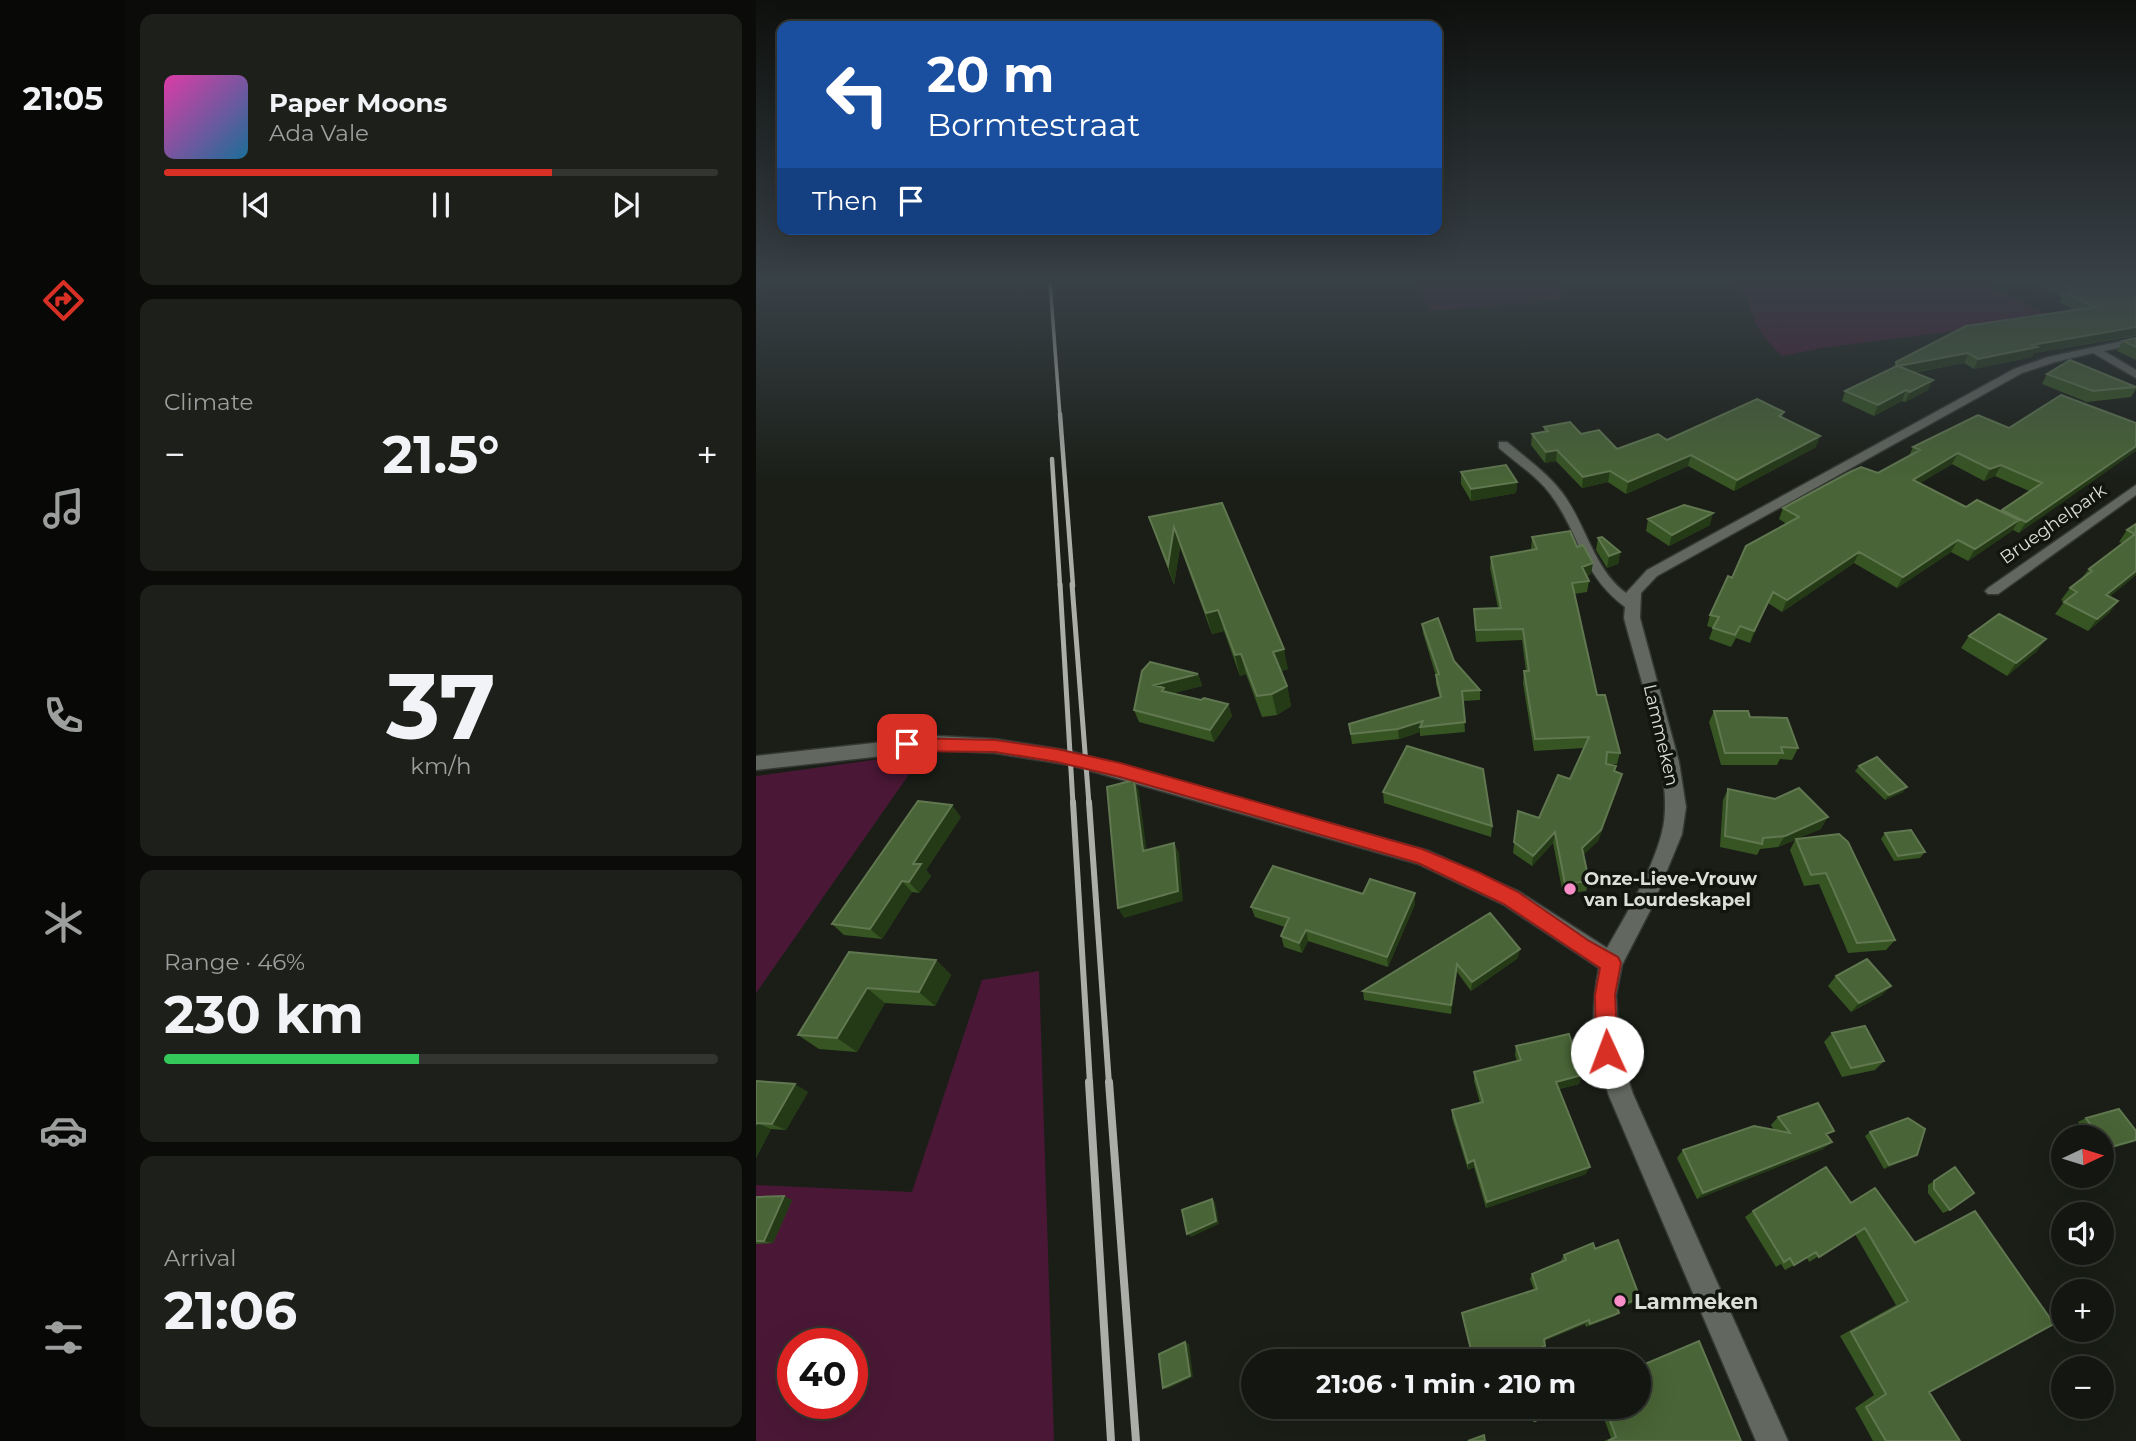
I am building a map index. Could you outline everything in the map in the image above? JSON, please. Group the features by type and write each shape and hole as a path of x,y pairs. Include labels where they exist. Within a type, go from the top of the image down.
{"street":[{"path":"1503,445 1557,494 1583,549 1598,572 1615,594 1631,604 1641,582 1652,573 2018,370 2094,349"},
{"path":"2095,349 2136,375"},
{"name":"Brueghelpark","path":"1993,591 2136,489"},
{"name":"Lammeken","path":"1631,604 1670,762 1675,807 1671,834 1661,861 1611,963 1605,995 1607,1052 1621,1096 1772,1441"},
{"path":"756,764 907,744 956,743 1035,752 1120,770 1422,857 1511,898 1582,947 1611,963"}],"shaded area":[{"path":"1776,349 1816,349 1782,356"},
{"path":"924,753 756,993 756,776"},
{"path":"1039,971 1054,1441 756,1441 756,1185 912,1192 982,980"}],"building":[{"path":"1921,349 2026,349 1978,359 1968,353 1898,366 1933,380 1878,405 1845,391 1897,366 1896,362"},
{"path":"2070,360 2136,387 2093,391 2047,374"},
{"path":"2061,395 2136,423 2136,446 2026,522 2002,510 2042,483 2001,465 1990,469 1958,453 1913,480 1966,507 1977,500 2019,520 1975,549 1958,540 1903,577 1859,552 1787,600 1773,592 1754,631 1740,626 1735,635 1713,628 1719,617 1710,615 1728,576 1732,578 1746,546 1799,517 1783,508 1861,467 1878,473 1920,450 1913,447 1978,415 2009,428"},
{"path":"1757,399 1784,412 1779,416 1820,436 1737,480 1691,455 1628,482 1610,471 1583,477 1557,450 1546,452 1532,434 1548,431 1544,427 1570,422 1581,434 1599,430 1617,449 1658,434 1667,440"},
{"path":"1506,465 1517,482 1471,489 1461,472"},
{"path":"1222,503 1284,649 1273,652 1287,686 1272,694 1257,696 1241,654 1235,655 1218,610 1206,613 1174,527 1168,565 1149,517"},
{"path":"1684,505 1713,513 1672,535 1648,519"},
{"path":"2136,524 2136,571 2106,595 2118,601 2097,619 2064,602 2077,592 2070,588 2092,571 2089,569 2135,534 2127,530"},
{"path":"1570,531 1577,547 1583,545 1593,563 1582,567 1589,581 1572,583 1597,695 1605,695 1620,753 1607,752 1606,764 1616,766 1614,771 1622,774 1601,830 1582,848 1589,881 1565,884 1555,832 1533,856 1514,842 1518,811 1539,818 1558,775 1570,779 1589,737 1535,739 1524,671 1529,671 1523,629 1476,630 1474,609 1501,608 1491,557 1537,549 1532,537"},
{"path":"1602,537 1620,552 1609,556 1598,538"},
{"path":"1999,614 2046,639 2016,663 1969,636"},
{"path":"1438,618 1454,661 1480,690 1462,691 1465,722 1420,727 1423,721 1398,729 1351,734 1349,724 1441,697 1436,675 1439,674 1422,624"},
{"path":"1150,662 1198,674 1154,685 1164,688 1162,691 1228,704 1210,730 1134,710 1142,671"},
{"path":"1714,711 1748,711 1750,717 1787,718 1798,748 1781,747 1783,753 1725,753"},
{"path":"1407,746 1483,769 1492,826 1383,792"},
{"path":"1877,757 1907,787 1889,795 1859,766"},
{"path":"1134,780 1143,851 1174,843 1178,891 1118,908 1107,787"},
{"path":"1799,788 1828,817 1785,836 1763,838 1762,844 1725,836 1728,789 1775,799"},
{"path":"918,801 952,805 913,864 921,864 909,882 902,881 870,929 832,924"},
{"path":"1911,830 1925,852 1898,856 1885,833"},
{"path":"1839,834 1848,842 1895,940 1857,943 1826,873 1811,875 1796,839"},
{"path":"1273,866 1363,894 1370,879 1415,893 1387,957 1306,930 1299,943 1281,936 1289,918 1251,907"},
{"path":"1490,913 1520,949 1472,982 1457,964 1451,1005 1363,991"},
{"path":"849,952 936,960 919,992 867,988 837,1038 798,1035"},
{"path":"1867,959 1891,986 1859,1003 1836,976"},
{"path":"1865,1026 1884,1061 1851,1068 1832,1033"},
{"path":"1569,1034 1582,1075 1556,1082 1590,1167 1487,1202 1474,1160 1468,1163 1452,1110 1483,1102 1474,1072 1521,1060 1516,1046"},
{"path":"756,1081 795,1084 772,1124 756,1124"},
{"path":"1818,1103 1834,1131 1826,1134 1832,1142 1703,1193 1683,1150 1754,1126 1790,1133 1778,1117"},
{"path":"2119,1109 2136,1131 2136,1140 2114,1146 2114,1125 2091,1125 2086,1118"},
{"path":"1908,1118 1925,1129 1917,1155 1889,1165 1870,1132"},
{"path":"1826,1167 1851,1203 1875,1188 1915,1243 1975,1211 2051,1320 2051,1326 1929,1392 1960,1441 1886,1441 1866,1407 1886,1394 1851,1332 1908,1301 1865,1228 1819,1257 1816,1252 1794,1265 1790,1258 1784,1262 1753,1211"},
{"path":"1955,1167 1974,1193 1950,1210 1934,1189 1934,1181"},
{"path":"784,1196 764,1241 756,1241 756,1197"},
{"path":"1212,1199 1216,1221 1187,1234 1182,1210"},
{"path":"1618,1240 1640,1298 1617,1307 1619,1313 1590,1324 1589,1320 1544,1339 1545,1346 1538,1349 1471,1349 1462,1313 1537,1289 1532,1274 1566,1260 1564,1255 1593,1243 1595,1249"},
{"path":"1699,1341 1741,1441 1608,1441 1616,1437 1609,1419 1651,1419 1651,1361"},
{"path":"1185,1342 1190,1376 1163,1388 1159,1354"},
{"path":"1484,1435 1485,1441 1468,1441"}],"railway":[{"path":"1055,349 1060,416"},
{"path":"1060,414 1073,586"},
{"path":"1052,459 1060,586"},
{"path":"1060,584 1073,804"},
{"path":"1072,584 1089,804"},
{"path":"1073,802 1090,1084"},
{"path":"1089,802 1109,1084"},
{"path":"1089,1082 1111,1441"},
{"path":"1109,1082 1136,1441"}],"place":[{"name":"Onze-Lieve-Vrouw van Lourdeskapel","path":"1570,889"},
{"name":"Lammeken","path":"1620,1301"}],"route":[{"path":"907,744 965,743 995,746 1057,755 1120,770 1422,857 1473,879 1511,898 1582,947 1611,963 1605,995 1607,1052"}]}
